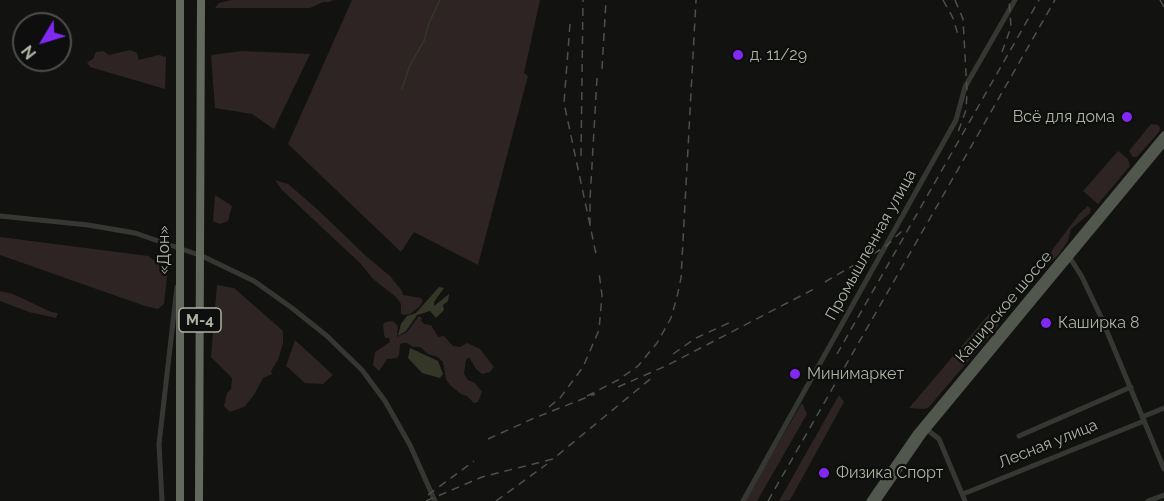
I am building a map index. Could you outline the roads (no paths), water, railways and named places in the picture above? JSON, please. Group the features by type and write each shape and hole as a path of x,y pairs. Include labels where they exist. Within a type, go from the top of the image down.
{"highway":[{"name":"«Дон»","path":"180,0 180,501"},
{"name":"М-4","path":"199,501 201,0"}],"main road":[{"name":"Каширское шоссе","path":"870,501 925,427 1164,135"},
{"name":"Каширское шоссе","path":"877,501 925,427 1070,258 1164,143"}],"street":[{"name":"Промышленная улица","path":"743,501 956,120 964,87 1015,0"},
{"path":"0,216 88,225 135,233 225,267 254,281 292,308 354,361 385,401 410,445 435,501"},
{"path":"1070,258 1093,299 1164,469"},
{"path":"162,501 159,444 179,261"},
{"name":"Лесная улица","path":"1018,436 1131,387"},
{"name":"Лесная улица","path":"963,494 1143,419 1164,408"},
{"path":"925,427 939,439 965,501"},
{"path":"1148,501 1164,495"}],"waterway":[{"path":"402,89 410,65 424,41 429,23 440,0"}],"railway":[{"path":"581,156 583,0"},
{"path":"602,69 606,0"},
{"path":"587,396 618,380 638,366 657,343 671,318 677,297 681,278 696,0"},
{"path":"943,0 953,18 959,38"},
{"path":"955,0 963,19 967,92 966,110 958,132"},
{"path":"1002,52 1011,27 1009,0"},
{"path":"837,354 1039,0"},
{"path":"768,501 1055,0"},
{"path":"1160,0 1164,7"},
{"path":"570,24 564,103 590,225"},
{"path":"597,78 590,200 590,225 597,259"},
{"path":"825,282 885,247 902,231"},
{"path":"549,407 560,398 583,367 599,330 602,295 599,273"},
{"path":"618,387 668,365 814,289"},
{"path":"673,354 696,338 733,321"},
{"path":"426,501 482,477 553,459 654,376"},
{"path":"488,439 595,394"},
{"path":"428,495 474,461"},
{"path":"496,501 547,464"}],"place":[{"name":"д. 11/29","path":"738,55"},
{"name":"Всё для дома","path":"1127,117"},
{"name":"Каширка 8","path":"1046,323"},
{"name":"Минимаркет","path":"795,374"},
{"name":"Физика Спорт","path":"824,473"}]}
